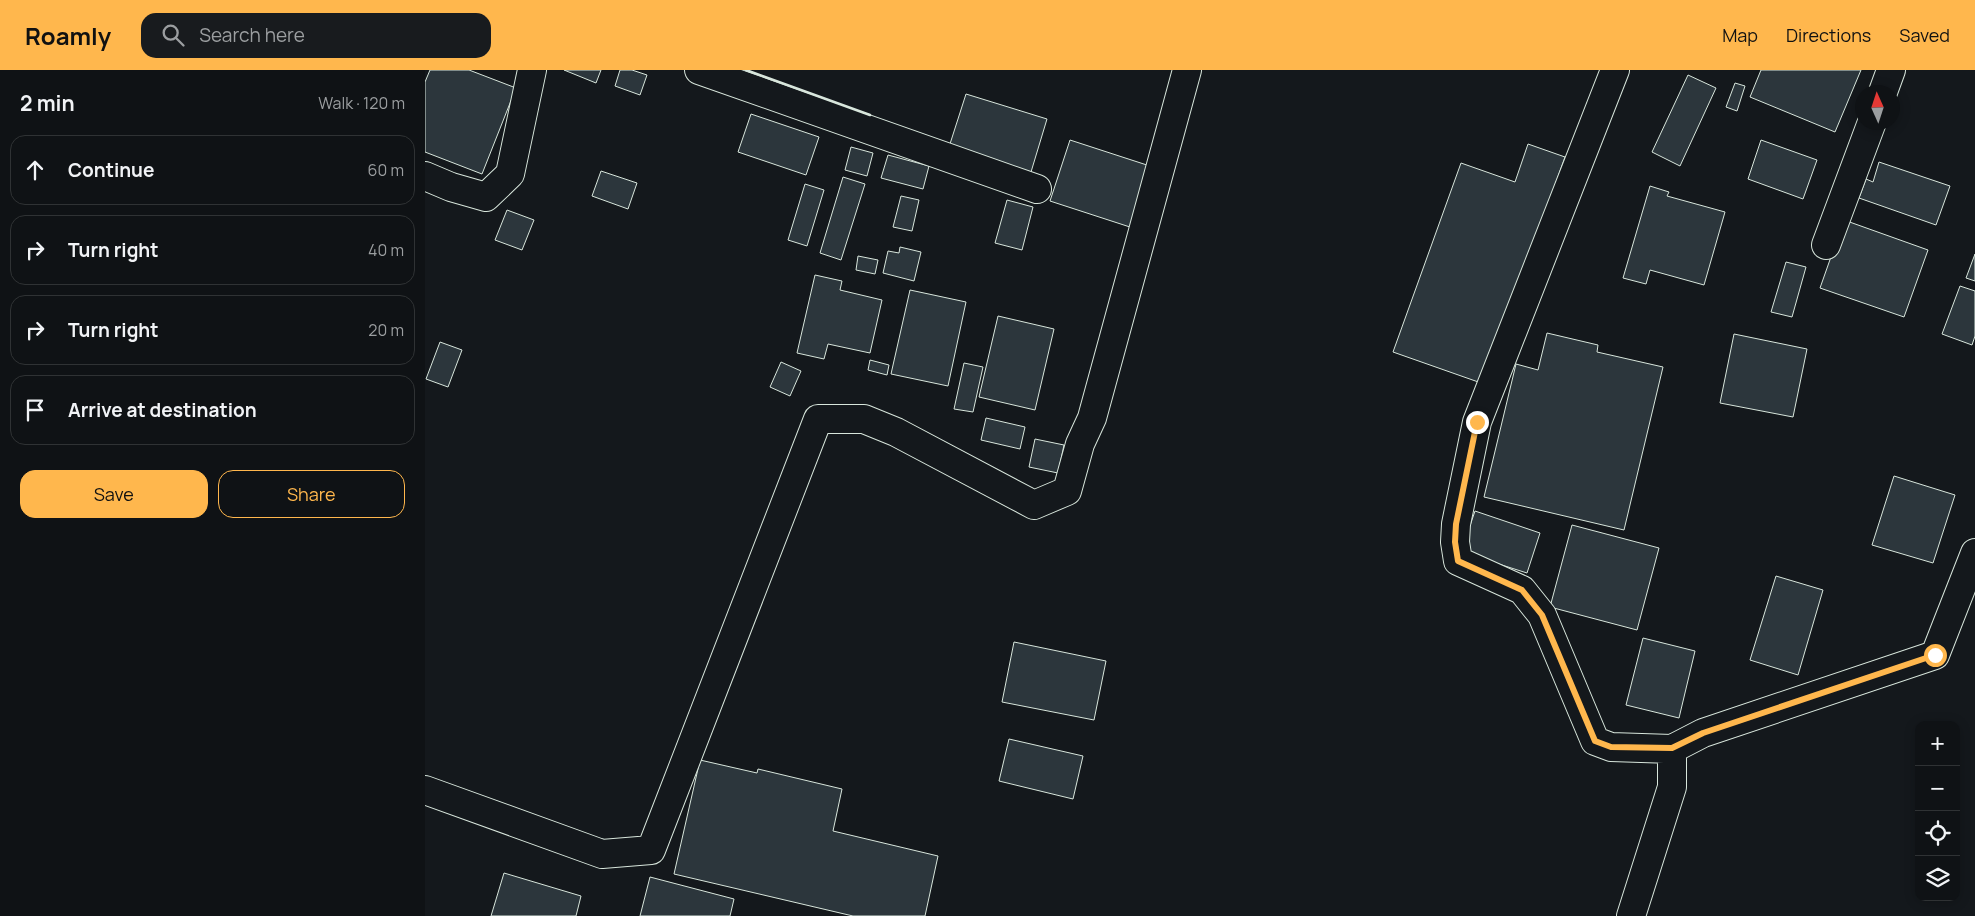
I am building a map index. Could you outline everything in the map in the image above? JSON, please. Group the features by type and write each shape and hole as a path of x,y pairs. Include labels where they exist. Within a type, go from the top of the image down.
{"street":[{"path":"425,176 451,187 487,197 510,174 533,70"},
{"path":"699,70 1037,189"},
{"path":"425,790 602,854 651,850 817,419 864,419 896,432 1033,505 1067,491 1080,444 1091,418 1187,70"},
{"path":"1615,70 1477,422 1456,524 1455,542 1458,561 1522,590 1542,615 1595,741 1611,747 1672,748 1703,733 1935,655 1975,554"},
{"path":"1886,85 1891,70"},
{"path":"1826,245 1869,130"},
{"path":"1631,916 1672,787 1672,748"}],"building":[{"path":"430,70 469,70 516,88 482,174 425,152 425,82"},
{"path":"564,70 601,70 596,83"},
{"path":"620,70 632,70 647,75 640,95 615,86"},
{"path":"1761,70 1861,70 1835,132 1750,97"},
{"path":"1688,75 1716,88 1680,166 1652,152"},
{"path":"1735,83 1745,86 1737,111 1726,107"},
{"path":"966,94 1047,119 1031,172 949,147"},
{"path":"751,114 819,137 806,175 738,152"},
{"path":"1070,140 1153,167 1133,228 1050,201"},
{"path":"1761,140 1817,160 1803,199 1748,179"},
{"path":"1528,144 1565,157 1484,384 1393,352 1461,163 1515,182"},
{"path":"851,147 873,153 867,176 845,170"},
{"path":"888,155 929,166 923,189 881,178"},
{"path":"1879,162 1950,186 1936,225 1859,198 1866,179 1873,182"},
{"path":"601,171 637,183 628,209 592,196"},
{"path":"843,177 865,184 841,260 820,253"},
{"path":"805,184 824,190 807,246 788,240"},
{"path":"1650,186 1669,192 1667,196 1725,212 1704,285 1650,270 1646,284 1623,278"},
{"path":"901,196 919,200 912,231 893,227"},
{"path":"1007,200 1033,207 1022,250 995,243"},
{"path":"507,210 534,220 522,250 495,240"},
{"path":"1844,220 1928,250 1904,317 1820,288"},
{"path":"900,247 921,252 914,281 883,273 888,251 899,253"},
{"path":"1975,254 1975,281 1966,278"},
{"path":"858,256 878,260 875,274 856,270"},
{"path":"1786,262 1806,267 1792,317 1771,312"},
{"path":"815,275 842,281 840,290 882,300 870,353 828,344 824,359 797,353"},
{"path":"1960,286 1975,291 1975,336 1972,345 1942,334"},
{"path":"910,290 966,302 948,386 891,374"},
{"path":"998,316 1054,329 1035,410 979,397"},
{"path":"1547,333 1598,345 1597,352 1663,367 1624,530 1484,497 1516,364 1538,370"},
{"path":"1734,334 1807,349 1793,417 1720,403"},
{"path":"440,342 462,350 448,387 426,379"},
{"path":"870,360 889,365 887,375 868,370"},
{"path":"781,362 801,371 790,396 770,387"},
{"path":"964,363 983,367 973,412 954,409"},
{"path":"986,418 1025,427 1020,449 981,440"},
{"path":"1035,439 1064,445 1058,473 1029,467"},
{"path":"1894,476 1955,495 1933,563 1872,545"},
{"path":"1475,511 1540,533 1527,573 1461,552"},
{"path":"1572,525 1659,548 1637,630 1550,607"},
{"path":"1776,576 1823,590 1798,675 1750,660"},
{"path":"1643,638 1695,651 1679,718 1626,705"},
{"path":"1014,642 1106,661 1094,720 1002,702"},
{"path":"1009,739 1083,756 1073,799 999,781"},
{"path":"700,760 757,773 758,769 842,789 833,831 938,856 925,916 853,916 674,874"},
{"path":"504,873 581,896 576,916 491,916"},
{"path":"650,877 734,899 730,916 640,916"}],"wall":[{"path":"746,70 870,115"}],"route":[{"path":"1477,422 1456,524 1455,542 1458,561 1522,590 1542,615 1588,729 1595,741 1611,747 1672,748 1703,733 1935,655"}]}
